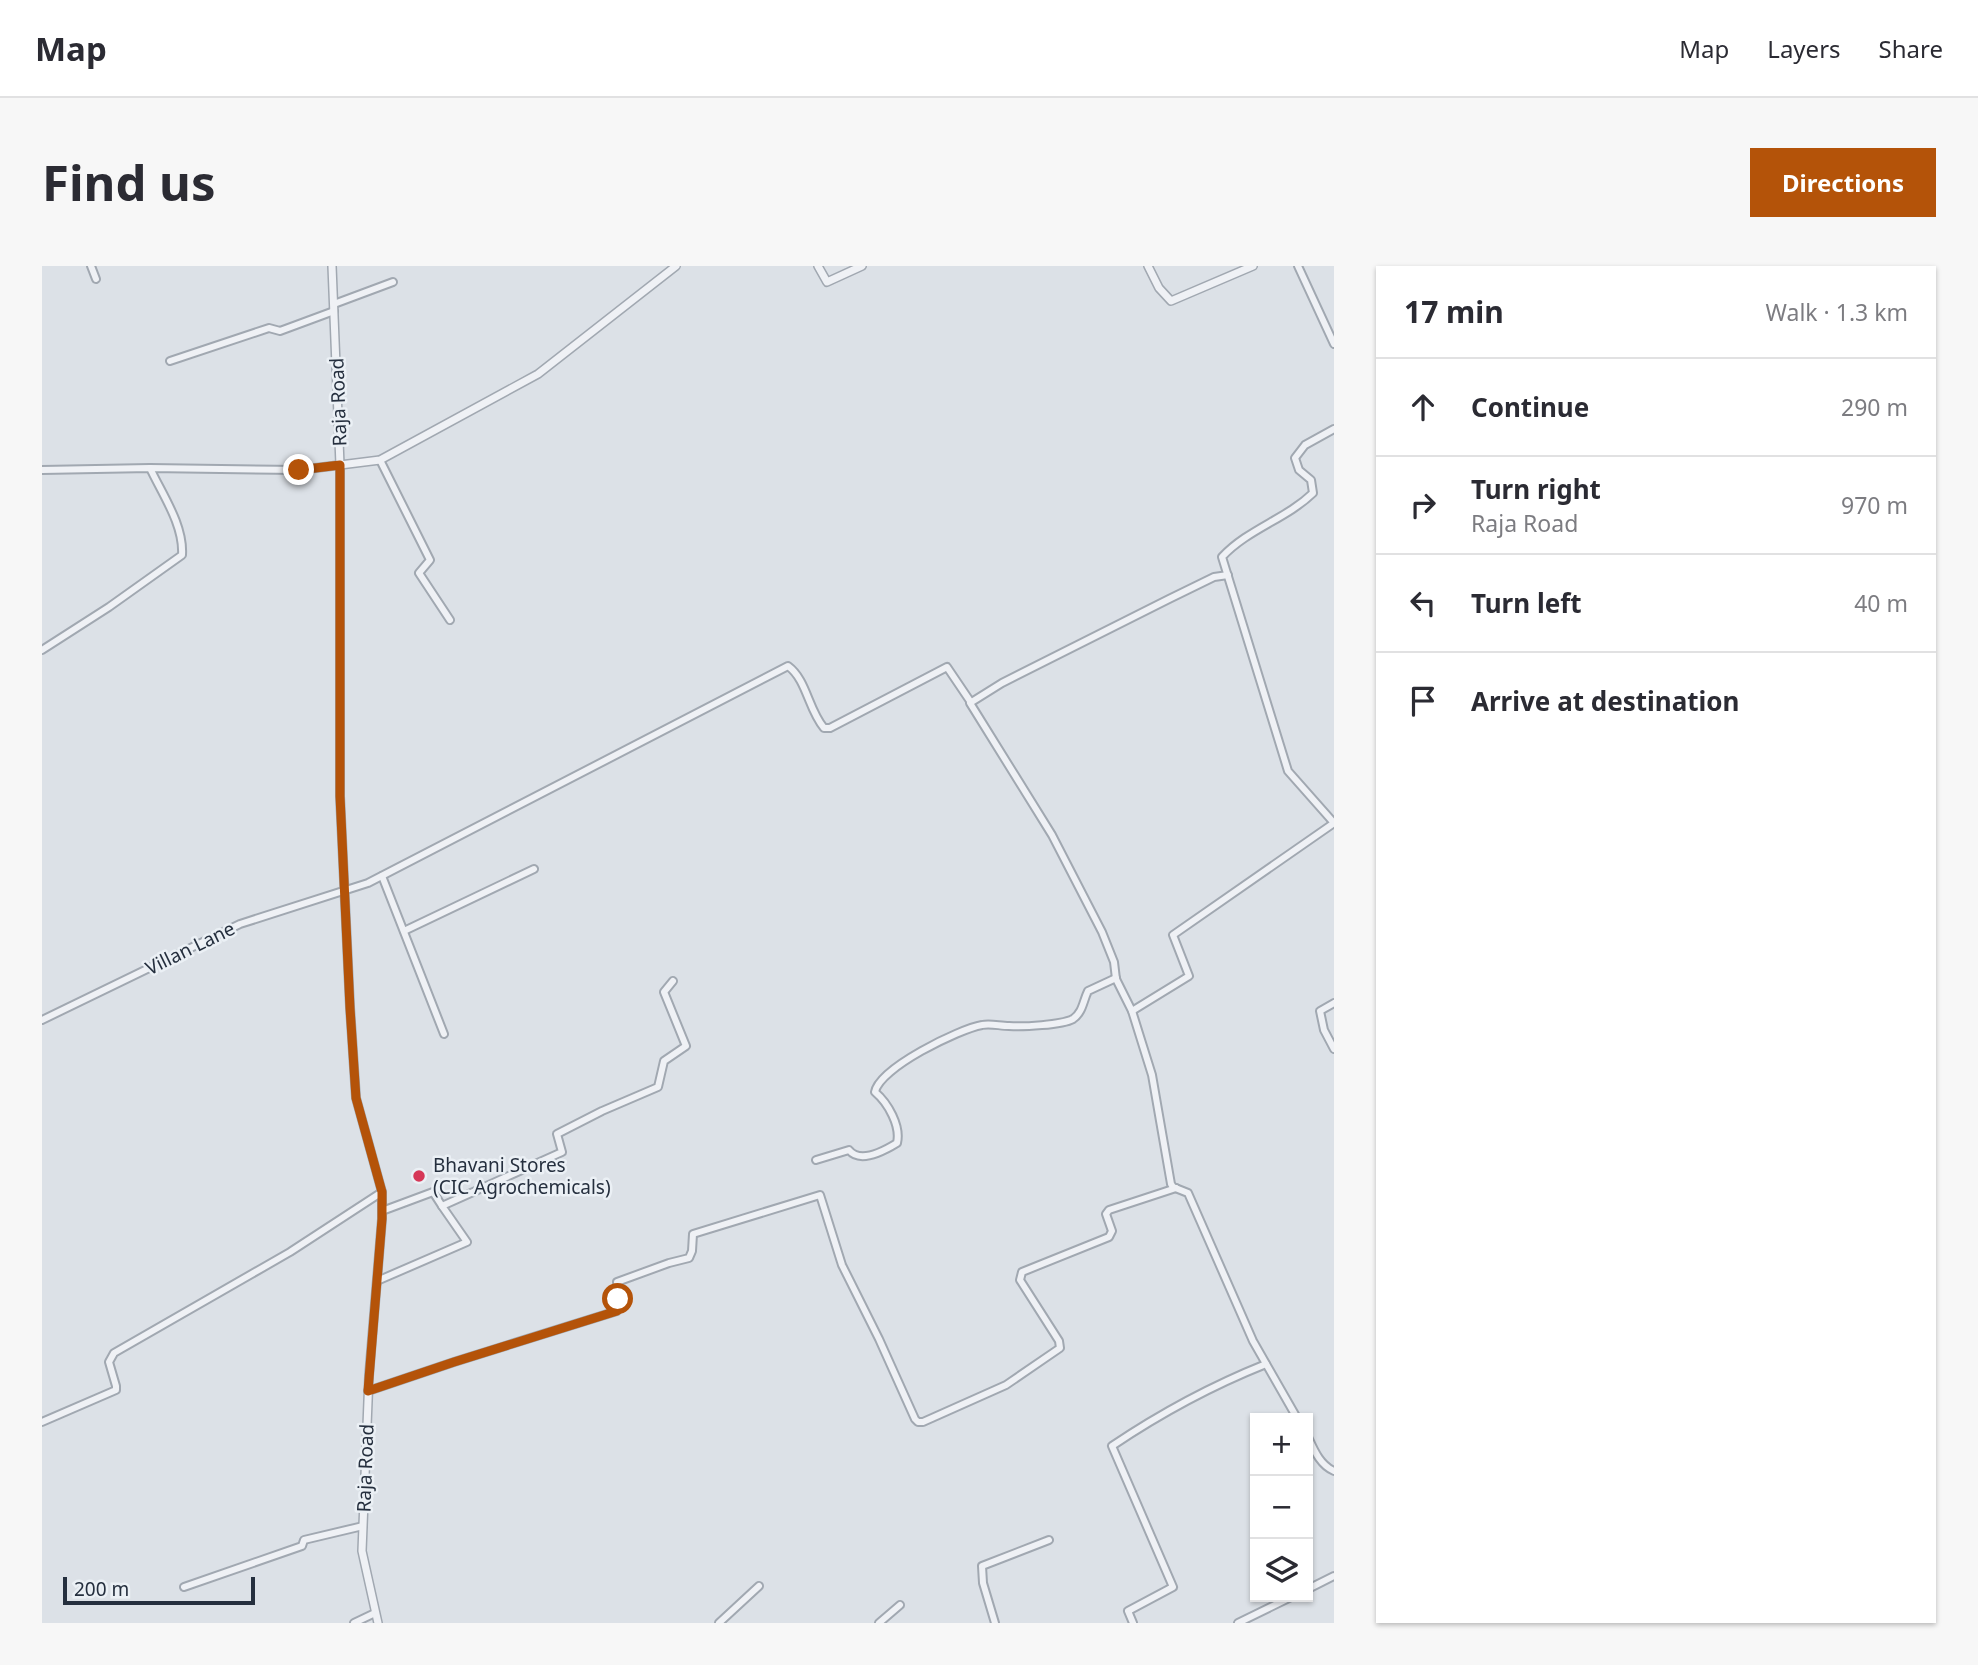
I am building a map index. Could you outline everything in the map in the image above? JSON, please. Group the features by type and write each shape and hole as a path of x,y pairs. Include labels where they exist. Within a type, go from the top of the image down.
{"street":[{"path":"91,266 96,279"},
{"name":"Raja Road","path":"332,266 340,465 340,796 356,1098 382,1192 368,1391 362,1551 378,1623"},
{"path":"42,470 299,470 380,460 538,374 677,266"},
{"path":"818,266 827,282 862,266"},
{"path":"1148,266 1158,288 1171,301 1253,266"},
{"path":"1298,266 1334,344"},
{"path":"170,361 269,328 280,331 393,282"},
{"path":"1132,1011 1189,976 1172,935 1333,819 1288,771 1222,557 1234,544 1299,506 1313,493 1311,480 1299,470 1295,458 1305,445 1334,429"},
{"path":"380,460 430,560 419,573 450,620"},
{"path":"42,650 182,555 183,543 150,468"},
{"path":"1228,575 1214,577 970,701 1040,814 1078,882 1110,952 1116,978 1132,1011 1152,1075 1171,1184 1188,1193 1254,1341 1294,1413"},
{"name":"Villan Lane","path":"42,1020 240,924 345,892 382,876 788,666 798,673 814,717 824,728 830,729 947,667 970,701"},
{"path":"404,930 534,869"},
{"path":"382,876 444,1034"},
{"path":"816,1160 849,1150 860,1157 870,1155 897,1143 899,1133 887,1102 875,1092 876,1085 900,1064 960,1030 984,1024 1015,1026 1064,1023 1075,1018 1082,1009 1088,991 1116,978"},
{"path":"442,1206 562,1152 557,1134 658,1087 664,1061 686,1046 664,992 673,981"},
{"path":"1334,1003 1320,1011 1324,1030 1334,1049"},
{"path":"368,1391 617,1311 617,1282 689,1258 693,1234 820,1195 842,1265 880,1339 915,1419 923,1422 1006,1385 1060,1349 1059,1341 1020,1280 1022,1272 1109,1237 1112,1231 1106,1214 1110,1210 1176,1188"},
{"path":"42,1422 116,1390 109,1362 114,1353 290,1252 382,1192"},
{"path":"377,1281 467,1242 433,1192 382,1211"},
{"path":"1133,1623 1128,1611 1173,1587 1112,1446 1160,1414 1205,1390 1266,1364"},
{"path":"1313,1447 1326,1468 1334,1471"},
{"path":"184,1587 302,1546 304,1540 363,1526"},
{"path":"995,1623 983,1583 982,1566 1049,1540"},
{"path":"1313,1586 1334,1576"},
{"path":"719,1623 759,1586"},
{"path":"1238,1623 1281,1602"},
{"path":"878,1623 900,1605"},
{"path":"354,1623 375,1613"}],"place":[{"name":"Bhavani Stores (CIC Agrochemicals)","path":"419,1176"}],"route":[{"path":"299,470 340,465 340,796 350,1008 356,1098 382,1192 368,1391 617,1311 618,1299"}]}
